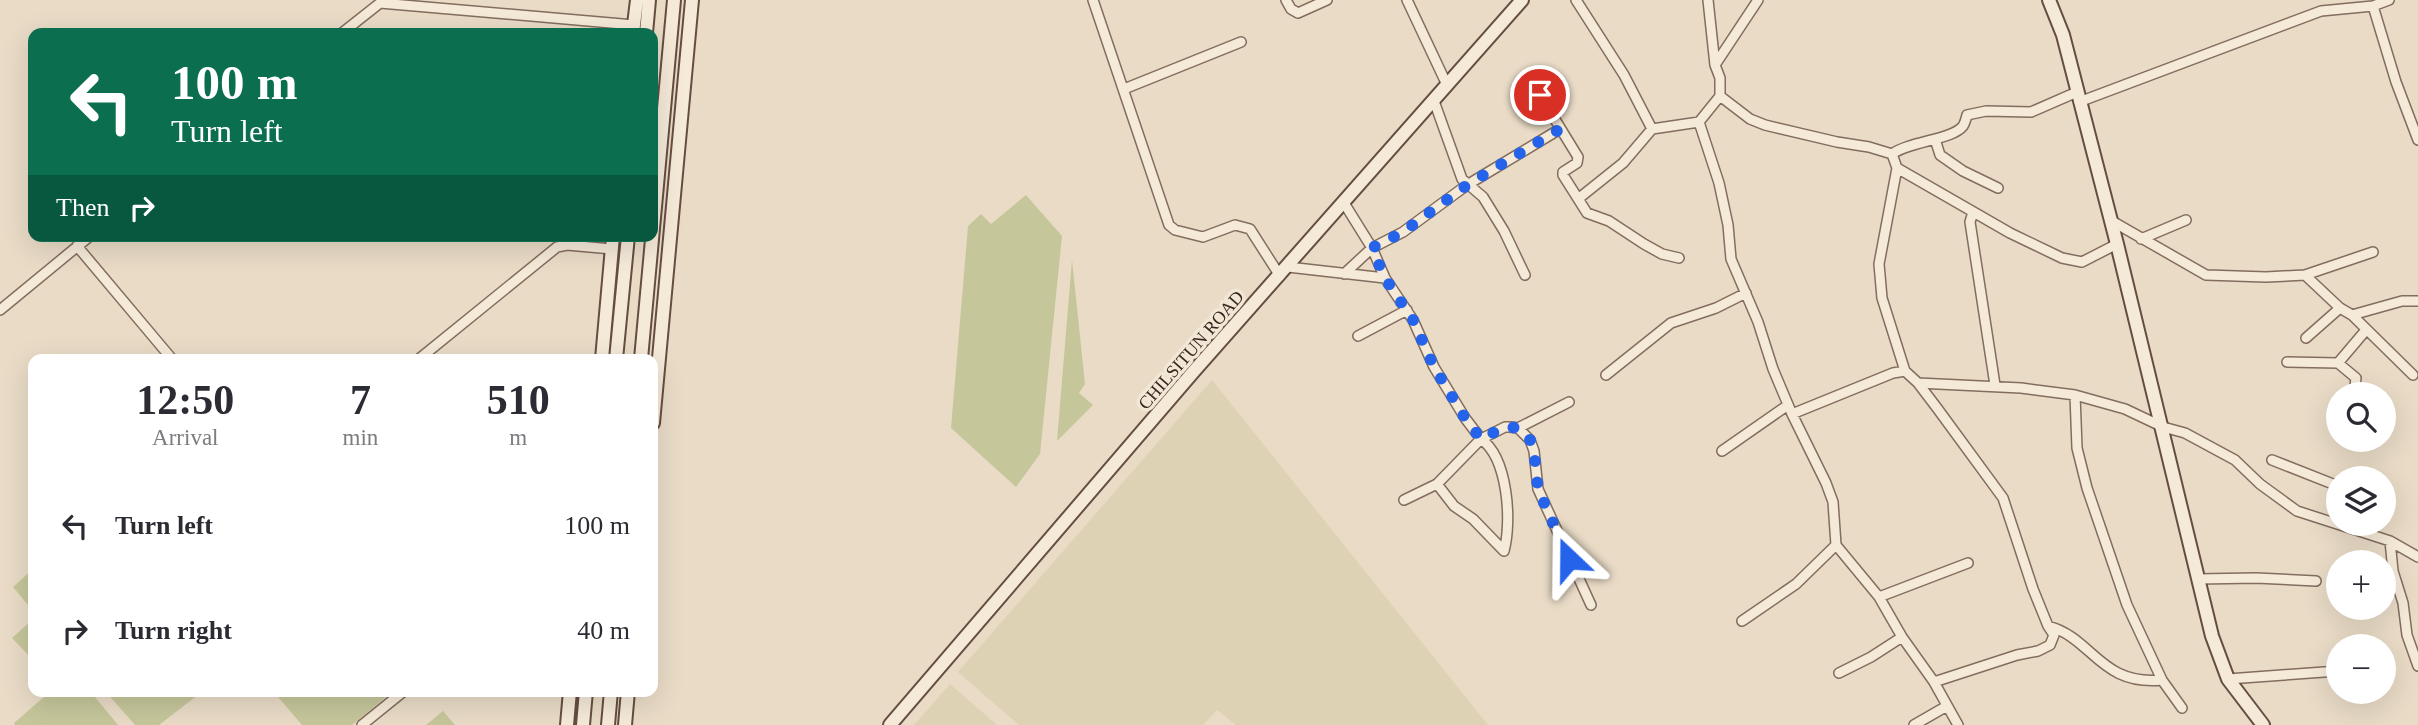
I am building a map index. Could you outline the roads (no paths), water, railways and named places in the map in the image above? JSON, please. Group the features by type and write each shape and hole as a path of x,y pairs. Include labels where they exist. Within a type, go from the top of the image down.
{"main road":[{"path":"637,0 640,28"},
{"path":"640,28 649,0"},
{"path":"658,177 674,0"},
{"name":"CHILSITUN ROAD","path":"890,725 1194,372 1522,0"},
{"path":"2049,0 2063,35 2117,244 2212,636 2228,679 2263,725"},
{"path":"673,14 692,4"},
{"path":"658,369 692,4"},
{"path":"658,28 672,28"},
{"path":"616,354 627,242"},
{"path":"641,354 652,242"},
{"path":"602,354 613,243"},
{"path":"567,725 569,697"},
{"path":"583,725 585,697"},
{"path":"608,725 610,697"},
{"path":"625,725 627,697"}],"street":[{"path":"1093,0 1169,225 1175,230 1203,237 1235,225 1250,229 1284,272 1385,278"},
{"path":"1286,0 1291,9 1298,13 1327,0"},
{"path":"1407,0 1447,85"},
{"path":"1576,0 1624,75 1652,129"},
{"path":"1578,199 1623,163 1652,129 1699,122 1720,96 1720,78 1715,65 1708,0"},
{"path":"1715,65 1758,0"},
{"path":"1892,154 1903,146 1955,132 1962,126 1967,115 1986,111 2031,111 2321,11 2373,6 2387,0"},
{"path":"348,28 380,2 630,28"},
{"path":"2373,6 2396,82 2418,140"},
{"path":"1124,89 1241,42"},
{"path":"1540,95 1578,157 1577,163 1563,172 1563,175 1589,214 1609,221 1662,254 1679,258"},
{"path":"1720,96 1750,119 1765,125 1837,142 1869,146 1892,154"},
{"path":"1434,101 1462,179 1483,197 1525,275"},
{"path":"1699,122 1719,183 1728,225 1731,259 1790,410 1833,502 1836,545 1879,597 1902,637 1934,682 1958,725"},
{"path":"1344,274 1372,248 1403,232 1467,185 1560,129"},
{"path":"1935,139 1940,155 1963,171 1998,188"},
{"path":"1892,154 1896,168 1880,264 1881,298 1905,371 1918,383 2003,498 2048,626 2054,635 2050,645 2038,651 2017,654 1934,682"},
{"path":"1896,168 2033,245 2073,261 2082,262 2117,244"},
{"path":"1344,203 1372,248 1385,278 1407,310 1434,367 1465,418 1487,443 1500,468 1509,515 1504,551 1473,519 1454,506 1437,484"},
{"path":"1973,212 1970,222 1994,385"},
{"path":"2110,220 2206,275 2266,278 2305,275 2373,251"},
{"path":"2141,239 2186,220"},
{"path":"0,310 82,242"},
{"path":"425,354 557,247 613,243"},
{"path":"77,246 168,354"},
{"path":"2305,275 2340,308 2353,315 2413,375"},
{"path":"1606,375 1671,323 1746,293"},
{"path":"2353,315 2402,301 2418,301"},
{"path":"2306,338 2340,308"},
{"path":"1358,337 1407,310"},
{"path":"2338,363 2366,330"},
{"path":"2287,362 2338,363 2356,378 2356,382"},
{"path":"1721,451 1790,410 1905,371"},
{"path":"1918,383 1994,385 2075,395 2125,409 2163,427 2185,433 2235,460 2260,484 2297,511 2326,521"},
{"path":"2075,395 2077,448 2087,488 2127,605 2162,680 2182,708"},
{"path":"1404,500 1437,484 1481,439 1505,427 1518,428 1569,402"},
{"path":"1518,428 1530,440 1534,451 1538,489 1591,605"},
{"path":"2272,460 2326,481"},
{"path":"2380,536 2418,556"},
{"path":"2390,541 2393,571 2403,603 2407,635 2418,666"},
{"path":"1742,621 1796,583 1836,545"},
{"path":"1879,597 1968,563"},
{"path":"2198,579 2316,581"},
{"path":"2048,626 2061,630 2108,669 2137,681 2162,680"},
{"path":"1839,673 1902,637"},
{"path":"2228,679 2326,672"},
{"path":"362,725 397,697"},
{"path":"1914,725 1947,706"}]}
